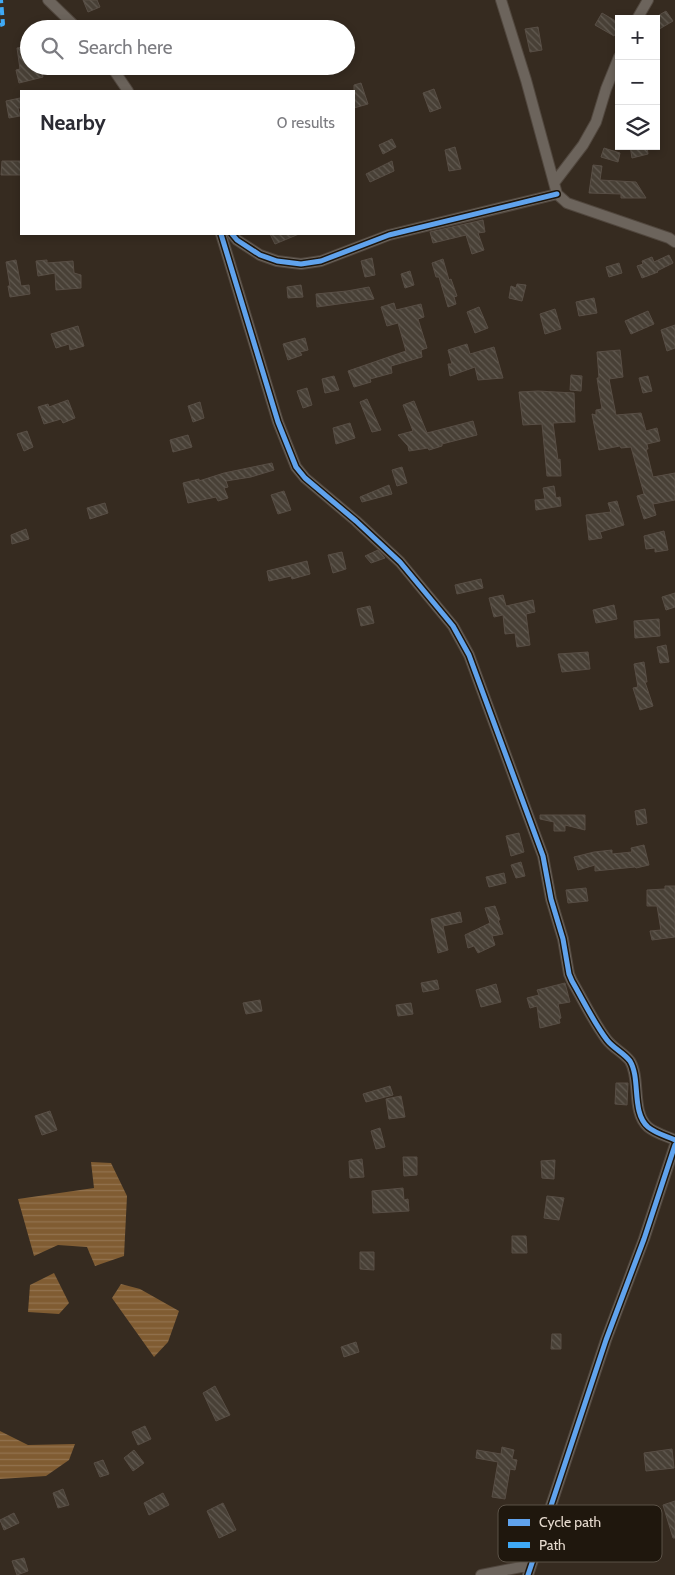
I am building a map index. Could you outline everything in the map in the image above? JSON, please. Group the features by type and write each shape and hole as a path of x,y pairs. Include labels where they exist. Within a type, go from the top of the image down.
{"street":[{"path":"48,0 69,20"},
{"path":"501,0 558,194 567,203 669,238 675,242"},
{"path":"639,15 648,0"},
{"path":"554,184 583,145 596,122 606,89 618,60"},
{"path":"117,75 127,90"},
{"path":"233,235 236,240 260,256 277,261 301,264 321,261 389,235 558,194"},
{"path":"221,235 278,422 296,467 305,478 356,521 400,562 459,635 543,856 551,898 563,939 569,974 606,1039 629,1060 636,1083 640,1112 646,1126 675,1140"},
{"path":"551,1505 600,1358 644,1238 675,1145"},
{"path":"481,1575 530,1570"}],"shaded area":[{"path":"91,1162 111,1163 127,1196 124,1256 95,1266 87,1247 58,1245 34,1256 18,1199 94,1188"},
{"path":"54,1273 69,1303 59,1314 28,1312 30,1285"},
{"path":"121,1284 140,1289 179,1311 168,1342 154,1357 112,1298"},
{"path":"0,1431 28,1445 75,1444 69,1460 46,1476 0,1479"}],"building":[{"path":"83,0 97,0 100,7 88,12"},
{"path":"666,11 673,21 660,29 659,15"},
{"path":"602,13 615,21 615,34 614,36 595,25"},
{"path":"538,27 542,50 530,52 525,29"},
{"path":"17,48 20,48 20,69"},
{"path":"20,69 20,75 43,75 43,77 19,83 16,70"},
{"path":"361,83 368,104 355,108 354,85"},
{"path":"434,89 441,108 430,112 423,93"},
{"path":"20,98 20,108 18,108 20,116 9,118 6,101"},
{"path":"392,139 396,147 383,154 379,145"},
{"path":"455,147 461,169 449,171 445,150"},
{"path":"604,148 620,153 618,162 601,157"},
{"path":"631,150 648,150 648,154 632,158"},
{"path":"2,161 20,161 20,175 1,175"},
{"path":"392,161 394,171 370,182 366,174"},
{"path":"593,165 602,166 600,180 636,182 646,198 621,198 621,194 589,193"},
{"path":"483,220 485,232 478,233 484,250 472,254 466,235 433,243 430,232"},
{"path":"270,235 297,235 275,244"},
{"path":"669,255 673,263 658,272 642,278 637,266 643,264 642,261 652,257 654,262"},
{"path":"372,258 375,275 365,277 361,261"},
{"path":"443,259 449,280 451,279 457,296 454,297 456,304 448,307 439,277 436,277 432,263"},
{"path":"16,260 21,286 29,285 30,294 10,297 6,262"},
{"path":"47,260 47,263 73,261 74,273 81,275 81,288 56,290 55,273 38,276 36,261"},
{"path":"619,263 622,273 609,277 606,267"},
{"path":"410,271 414,285 405,288 401,274"},
{"path":"517,284 526,285 522,301 509,298 511,286 516,288"},
{"path":"301,285 303,297 288,298 287,287"},
{"path":"369,287 374,299 317,307 316,294"},
{"path":"594,298 597,313 579,316 576,302"},
{"path":"394,303 396,310 421,304 424,317 418,319 427,348 421,350 422,357 391,366 392,373 370,379 371,382 354,387 348,371 406,351 398,323 387,326 381,307"},
{"path":"479,307 488,328 475,333 467,312"},
{"path":"555,309 561,329 545,334 540,314"},
{"path":"648,311 654,324 631,334 625,321"},
{"path":"675,325 675,348 667,351 661,330"},
{"path":"78,326 84,346 70,350 69,344 56,348 51,334"},
{"path":"305,338 308,350 300,352 302,355 288,360 283,344"},
{"path":"467,344 470,354 494,347 503,378 478,380 475,367 450,376 448,364 452,364 448,350"},
{"path":"620,350 623,377 609,379 616,415 641,413 646,431 657,428 660,441 647,444 648,449 646,449 653,477 675,473 675,500 653,504 656,515 644,519 637,496 644,494 631,447 621,448 620,446 599,450 592,414 596,415 596,410 602,409 597,378 599,378 597,352"},
{"path":"571,375 582,376 581,391 570,390"},
{"path":"334,376 339,390 325,393 322,379"},
{"path":"648,376 652,391 643,393 639,378"},
{"path":"307,388 312,405 303,408 297,391"},
{"path":"519,392 574,393 575,422 553,423 558,460 560,459 561,476 547,476 542,424 523,425"},
{"path":"367,399 381,430 372,432 360,402"},
{"path":"68,400 75,418 63,423 61,419 44,424 38,407 48,404 49,407"},
{"path":"414,401 427,433 473,421 477,435 442,444 442,446 429,450 428,448 409,451 408,446 398,435 413,431 403,405"},
{"path":"200,402 204,418 193,422 188,406"},
{"path":"350,423 355,438 336,444 333,428"},
{"path":"27,431 33,447 24,451 17,434"},
{"path":"188,435 192,447 173,452 170,440"},
{"path":"272,463 274,470 251,477 226,481 228,487 224,488 228,498 218,501 216,497 188,503 183,483 199,479 199,481 224,473"},
{"path":"402,467 407,483 397,486 392,470"},
{"path":"389,485 392,494 362,502 360,497"},
{"path":"554,486 556,498 560,497 561,506 536,510 535,500 545,499 543,488"},
{"path":"284,491 291,510 278,514 271,495"},
{"path":"617,501 624,525 600,532 602,538 589,540 586,515 611,512 608,503"},
{"path":"105,503 108,513 90,519 87,508"},
{"path":"26,529 29,539 12,544 11,535"},
{"path":"664,531 668,550 655,552 655,548 646,549 644,536"},
{"path":"378,550 385,558 371,563 365,556"},
{"path":"342,552 346,569 333,573 328,555"},
{"path":"307,561 310,574 292,579 291,576 269,581 267,571"},
{"path":"481,579 483,588 457,594 455,585"},
{"path":"675,593 675,607 666,610 662,597"},
{"path":"503,595 506,606 533,600 535,612 526,614 530,645 517,647 515,633 505,634 503,615 494,617 489,598"},
{"path":"614,605 617,619 596,623 593,610"},
{"path":"370,606 374,623 361,626 357,609"},
{"path":"659,619 660,636 635,638 634,621"},
{"path":"666,645 669,662 660,663 657,647"},
{"path":"588,652 590,669 562,672 558,654"},
{"path":"644,662 647,682 645,682 653,706 640,710 633,688 638,687 634,664"},
{"path":"645,809 647,823 637,825 635,811"},
{"path":"540,815 585,815 585,830 565,825 565,831 554,831 554,822 540,819"},
{"path":"519,833 524,852 511,856 506,836"},
{"path":"644,845 649,865 636,868 595,871 595,865 578,870 574,857 612,850 612,854 632,852 631,848"},
{"path":"521,862 525,876 516,878 511,865"},
{"path":"504,873 506,883 489,887 486,877"},
{"path":"665,886 675,886 675,937 652,940 650,931 661,930 657,906 647,906 647,890 665,889"},
{"path":"586,888 588,901 568,903 566,890"},
{"path":"495,906 503,934 492,936 495,945 478,953 474,946 468,948 465,935 490,923 485,908"},
{"path":"460,912 462,922 443,926 448,950 438,953 431,919"},
{"path":"437,980 439,989 423,992 421,983"},
{"path":"565,983 570,1002 558,1004 561,1018 559,1019 560,1023 540,1028 537,1006 530,1008 527,998 539,995 537,990"},
{"path":"496,984 501,1002 481,1007 476,990"},
{"path":"260,1000 262,1011 246,1014 243,1003"},
{"path":"411,1003 413,1014 398,1016 396,1005"},
{"path":"616,1083 628,1083 627,1105 615,1104"},
{"path":"390,1086 393,1095 366,1102 363,1094"},
{"path":"401,1096 405,1117 389,1119 386,1099"},
{"path":"50,1111 57,1130 42,1135 35,1116"},
{"path":"380,1128 385,1147 376,1149 371,1131"},
{"path":"403,1157 417,1157 417,1175 404,1176"},
{"path":"362,1159 364,1177 350,1178 349,1161"},
{"path":"555,1160 554,1179 542,1178 541,1161"},
{"path":"403,1188 404,1200 408,1199 409,1211 373,1213 372,1191"},
{"path":"547,1196 564,1198 559,1220 544,1218"},
{"path":"512,1236 526,1236 527,1253 512,1253"},
{"path":"360,1252 374,1252 374,1270 360,1269"},
{"path":"552,1334 561,1334 561,1349 551,1349"},
{"path":"356,1342 359,1352 344,1357 341,1347"},
{"path":"215,1386 230,1415 216,1421 203,1393"},
{"path":"145,1426 151,1439 138,1445 132,1432"},
{"path":"502,1447 514,1450 512,1459 517,1460 515,1470 510,1469 505,1499 492,1497 498,1462 476,1458 477,1450 501,1454"},
{"path":"672,1449 674,1468 646,1471 644,1453"},
{"path":"134,1450 144,1463 133,1471 124,1458"},
{"path":"103,1460 109,1474 100,1477 94,1463"},
{"path":"63,1489 69,1505 58,1508 53,1493"},
{"path":"163,1493 169,1505 149,1515 144,1503"},
{"path":"675,1501 675,1538 673,1538 663,1505"},
{"path":"223,1503 236,1530 219,1538 207,1511"},
{"path":"14,1513 19,1523 4,1530 0,1520"},
{"path":"24,1558 28,1571 17,1575 12,1561"}],"marked path":[{"path":"0,25 3,24 1,0"}],"cycle path":[{"path":"233,235 237,240 260,255 277,261 301,264 321,261 389,235 557,194"},
{"path":"221,235 278,422 296,467 305,478 356,521 400,562 453,626 469,655 543,856 551,899 563,939 572,981 607,1040 630,1061 643,1121 654,1131 675,1140"},
{"path":"551,1505 606,1340 644,1239 675,1145"},
{"path":"528,1575 532,1562"}]}
